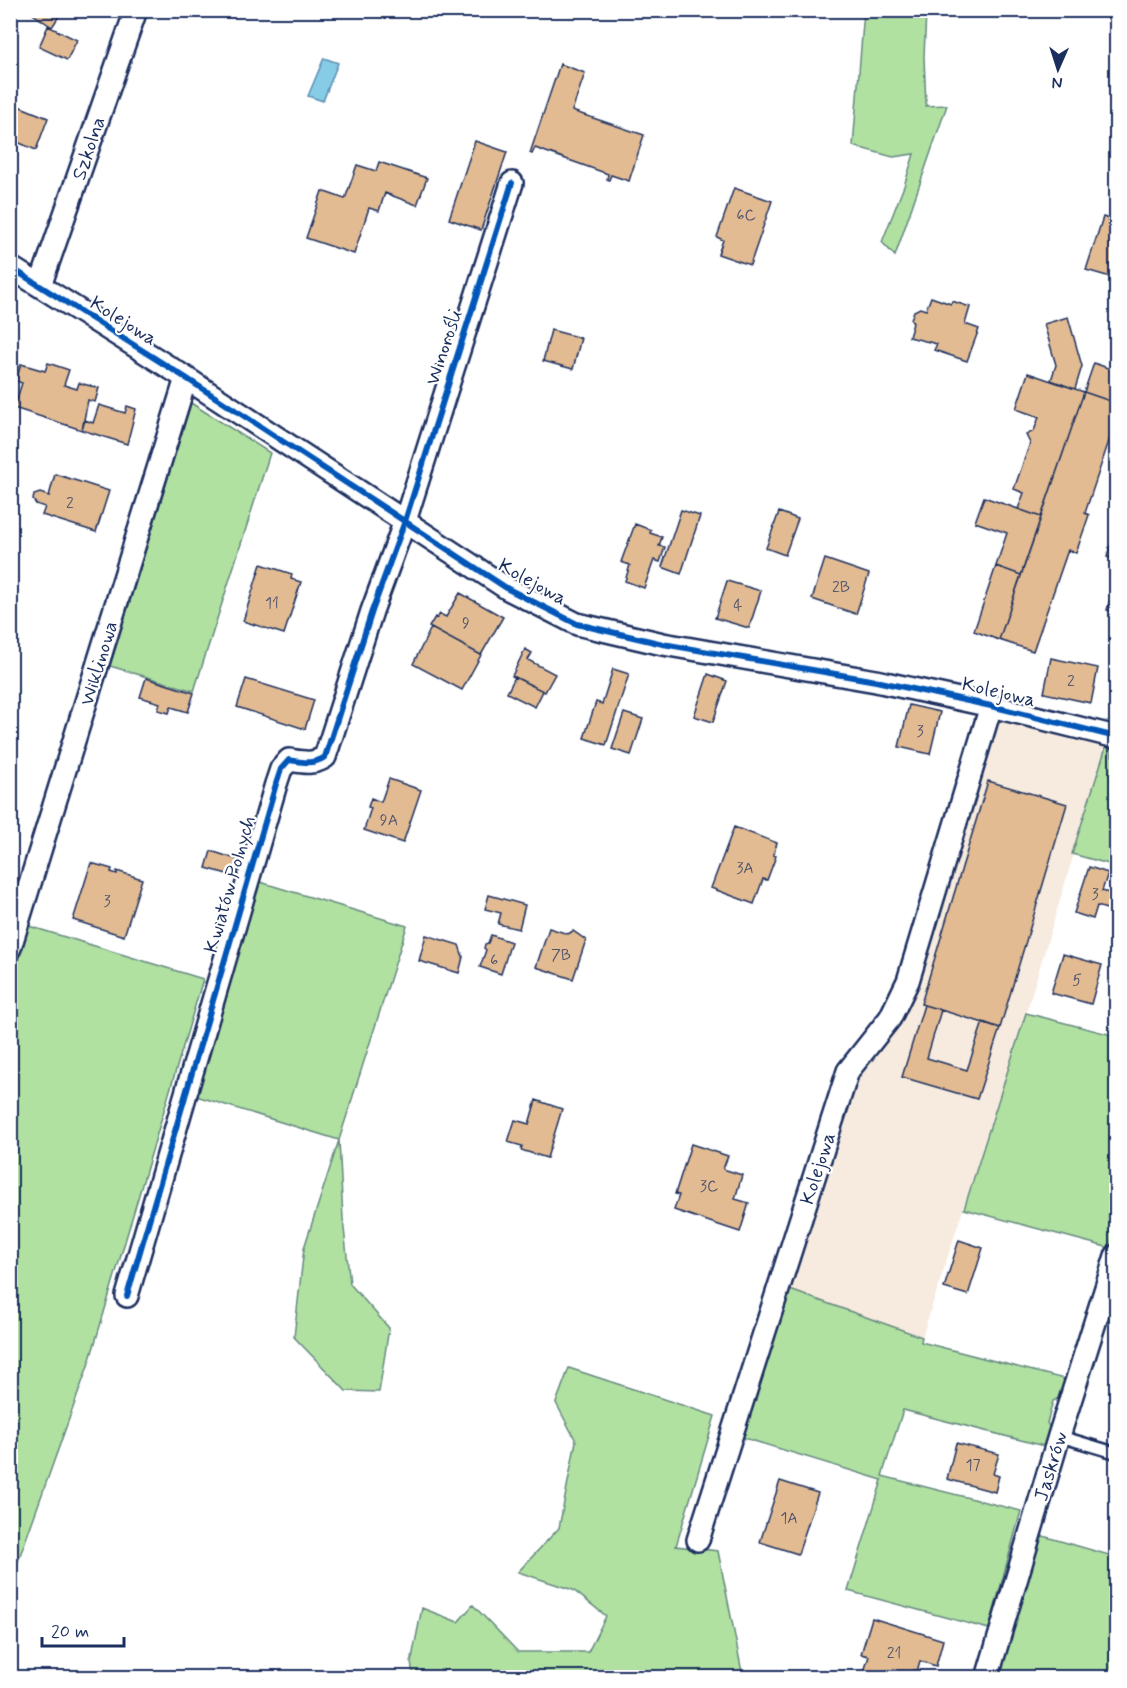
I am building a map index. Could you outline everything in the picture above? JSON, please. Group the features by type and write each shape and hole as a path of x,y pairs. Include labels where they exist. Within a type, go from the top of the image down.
{"street":[{"name":"Szkolna","path":"40,286 136,10"},
{"name":"Winorośli","path":"405,521 512,183"},
{"name":"Kolejowa","path":"10,267 186,378 508,588 577,624 663,644 876,681 1116,736"},
{"name":"Wiklinowa","path":"10,948 186,378"},
{"name":"Kwiatów Polnych","path":"127,1296 281,769 289,760 311,763 318,762 325,757 372,611 405,521"},
{"name":"Kolejowa","path":"698,1540 848,1071 890,1018 908,981 991,706"},
{"name":"Jaskrów","path":"987,1677 1059,1436 1116,1257"}],"lane":[{"path":"1059,1436 1116,1453"}],"shaded area":[{"path":"997,720 1106,747 1026,1013 922,1337 790,1290 863,1063 893,1033 918,977"}],"green space":[{"path":"864,11 926,11 924,57 926,106 947,105 895,256 882,242 914,154 893,157 853,146"},
{"path":"191,403 270,453 194,691 110,666"},
{"path":"1106,747 1111,748 1112,756 1116,757 1116,866 1072,854"},
{"path":"260,882 407,926 339,1140 193,1095"},
{"path":"29,926 203,979 89,1363 11,1581 10,985"},
{"path":"1026,1013 1116,1036 1116,1227 1110,1248 964,1209"},
{"path":"339,1140 343,1219 350,1284 389,1328 379,1392 346,1391 294,1337 304,1248"},
{"path":"790,1290 922,1337 921,1342 1068,1380 1063,1396 1053,1401 1047,1423 1053,1433 1048,1447 903,1410 882,1476 1021,1511 989,1629 848,1591 882,1480 741,1437"},
{"path":"569,1368 715,1416 676,1546 718,1551 743,1677 414,1678 411,1663 422,1608 458,1622 473,1605 518,1652 588,1652 606,1616 573,1590 518,1572 559,1528 576,1441 556,1403"},
{"path":"1036,1534 1116,1557 1116,1677 991,1678"}],"water":[{"path":"324,58 338,63 323,101 308,96"}],"building":[{"path":"27,10 63,10 52,27"},
{"path":"48,26 77,40 67,60 39,47"},
{"path":"560,64 585,73 572,111 644,135 629,181 611,175 609,180 607,179 608,174 535,148 532,154 530,153"},
{"path":"16,105 48,118 36,150 10,139 10,111 13,112"},
{"path":"475,141 507,152 481,230 449,219"},
{"path":"379,162 427,178 417,205 385,193 379,211 369,208 354,254 306,238 322,191 345,199 357,165 376,171"},
{"path":"734,188 772,201 750,265 718,254 723,240 717,237"},
{"path":"1103,217 1116,221 1114,278 1086,270"},
{"path":"931,297 951,304 952,301 970,307 965,324 979,329 967,361 934,350 937,344 909,337 914,311 920,308 926,310"},
{"path":"1068,317 1082,366 1075,389 1051,380 1056,365 1044,324"},
{"path":"551,330 581,338 573,369 543,361"},
{"path":"48,363 69,370 64,385 77,389 79,383 99,388 95,402 88,400 82,430 14,408 22,383 16,381 21,364 45,371"},
{"path":"1094,363 1116,371 1116,403 1084,392"},
{"path":"1028,373 1084,392 1041,517 1018,509 1024,493 1014,489 1030,443 1026,435 1034,431 1039,417 1016,409"},
{"path":"1084,392 1116,403 1116,420 1085,513 1089,515 1076,553 1068,550 1033,651 999,640"},
{"path":"99,405 125,413 127,406 136,409 127,444 82,430 85,420 93,423"},
{"path":"55,474 109,491 96,532 42,515 45,507 36,504 33,500 34,495 40,493 49,496"},
{"path":"984,497 1041,517 1021,575 996,566 1007,533 975,522"},
{"path":"681,510 700,516 681,574 662,567"},
{"path":"779,512 798,519 785,555 766,548"},
{"path":"635,524 662,537 659,546 665,547 660,562 654,560 644,588 625,581 630,565 621,562"},
{"path":"1116,527 1116,560 1107,557"},
{"path":"825,559 869,574 856,614 812,599"},
{"path":"261,564 292,574 291,579 301,582 284,634 243,621"},
{"path":"996,566 1021,575 999,640 974,631"},
{"path":"1116,579 1116,613 1107,610"},
{"path":"727,581 761,591 749,628 715,618"},
{"path":"460,593 503,617 481,655 429,627 435,617 437,618 440,614 446,617"},
{"path":"431,628 481,655 462,690 413,664"},
{"path":"525,649 532,653 528,660 555,674 545,692 512,676"},
{"path":"1051,658 1098,668 1091,703 1044,693"},
{"path":"613,669 629,674 606,745 584,738 596,702 602,704"},
{"path":"708,674 727,681 713,722 694,716"},
{"path":"515,677 543,691 535,707 507,693"},
{"path":"146,678 194,693 188,712 171,707 169,713 158,710 160,703 140,697"},
{"path":"246,679 314,700 305,729 237,707"},
{"path":"909,705 940,712 930,754 899,747"},
{"path":"624,713 643,719 631,755 612,749"},
{"path":"389,779 421,790 403,843 364,830 371,808 368,807 371,798 381,802"},
{"path":"988,781 1067,804 1000,1028 921,1004"},
{"path":"734,827 777,843 773,855 776,856 767,880 763,879 754,904 711,888"},
{"path":"211,851 239,860 234,876 206,868"},
{"path":"91,863 112,869 111,872 117,874 117,871 142,879 124,936 73,920"},
{"path":"1089,867 1108,873 1102,891 1116,895 1113,911 1097,906 1093,919 1074,913"},
{"path":"489,895 525,905 519,929 498,924 501,913 485,909"},
{"path":"549,928 568,934 573,931 586,940 573,979 536,967"},
{"path":"426,935 459,945 463,957 459,973 419,961"},
{"path":"491,935 511,942 501,974 480,967 486,950 485,944 488,943"},
{"path":"1063,954 1102,965 1091,1004 1051,993"},
{"path":"924,1005 941,1010 927,1058 967,1070 983,1022 1000,1028 977,1099 902,1077"},
{"path":"536,1100 562,1109 547,1158 521,1150 522,1146 508,1142 515,1120 529,1124"},
{"path":"691,1144 728,1156 723,1169 742,1175 735,1199 749,1203 740,1232 674,1210 679,1195 675,1194"},
{"path":"959,1240 983,1248 968,1295 944,1288"},
{"path":"956,1443 999,1454 993,1474 999,1476 995,1492 947,1479"},
{"path":"780,1481 818,1493 798,1554 760,1542"},
{"path":"872,1618 943,1640 936,1666 920,1661 917,1671 913,1670 911,1678 871,1678 863,1675 869,1656 861,1654"}],"cycle path":[{"path":"127,1296 281,769 289,760 312,762 325,757 372,611 405,521 512,183"},
{"path":"10,267 186,378 508,589 577,624 663,644 876,681 1116,737"}]}
